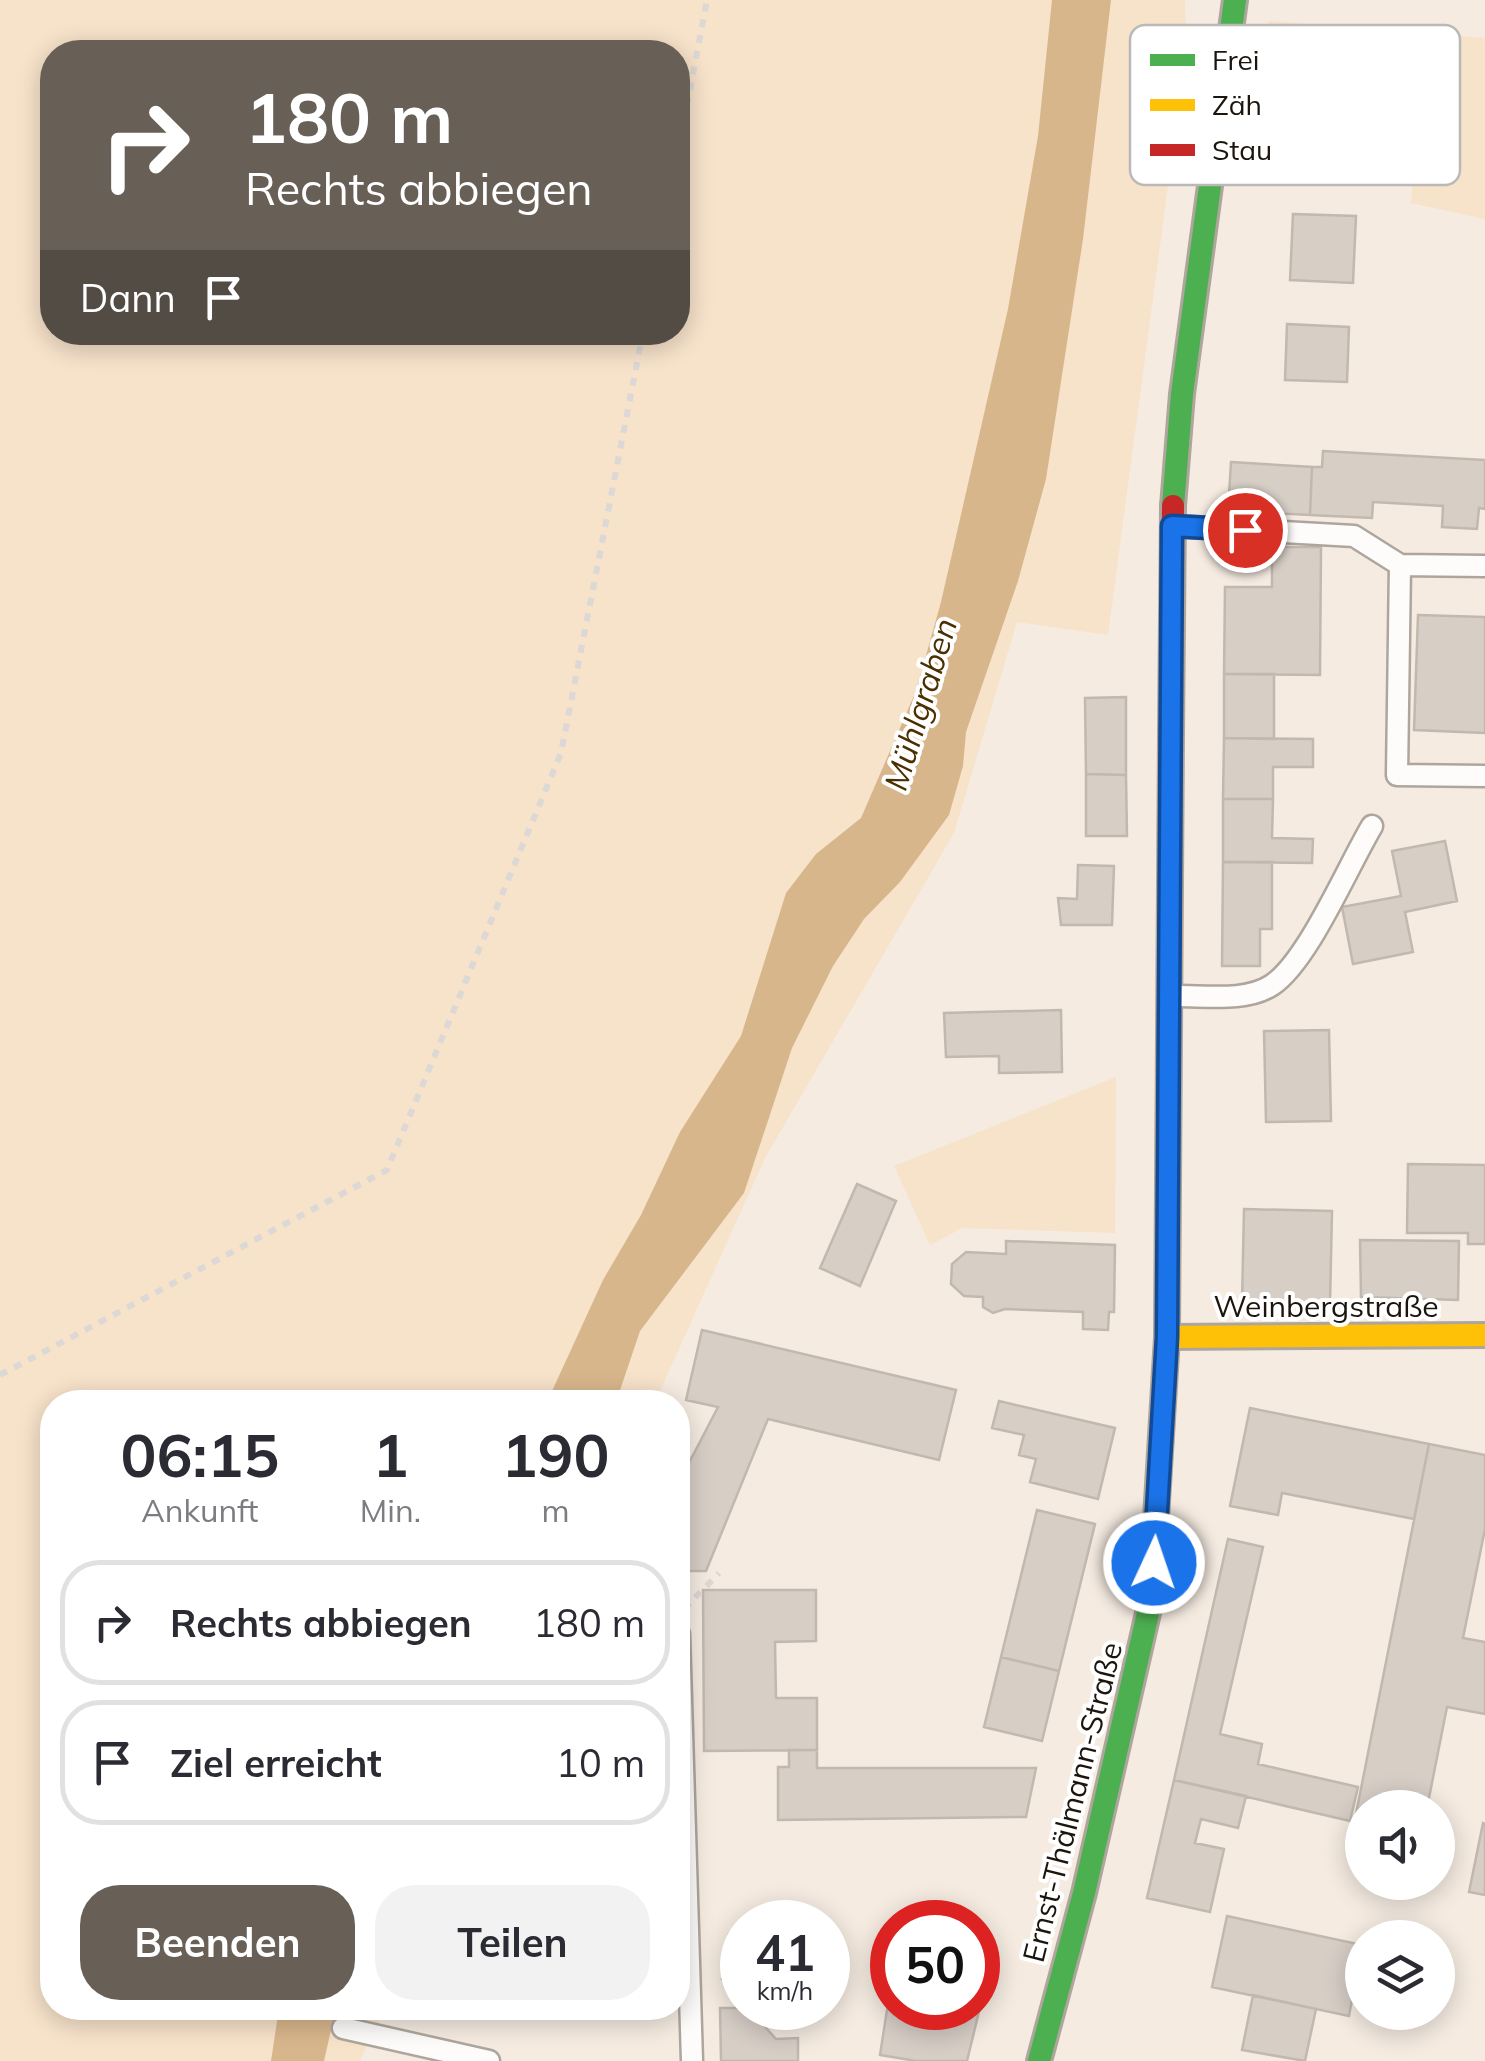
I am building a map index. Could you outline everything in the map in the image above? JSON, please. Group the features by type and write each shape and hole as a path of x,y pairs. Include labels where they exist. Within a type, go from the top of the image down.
{"main road":[{"name":"Ernst-Thälmann-Straße","path":"1232,25 1235,0"},
{"name":"Ernst-Thälmann-Straße","path":"1039,2061 1084,1893 1151,1600 1167,1337 1172,526 1182,394 1210,185"},
{"name":"Weinbergstraße","path":"1167,1337 1485,1335"}],"lane":[{"path":"1172,526 1354,536 1400,565 1485,566"},
{"path":"1400,565 1397,775 1485,776"},
{"path":"1169,996 1244,995 1271,986 1296,963 1372,826"},
{"path":"690,1995 692,2061"},
{"path":"343,2028 489,2061"}],"path":[{"path":"690,90 707,0"},
{"path":"0,1375 388,1170 561,752 640,345"},
{"path":"690,1603 719,1573"}],"shaded area":[{"path":"0,0 1185,0 1185,25 1130,25 1130,185 1168,185 1108,635 1017,622 954,833 765,1158 660,1390 40,1390 40,2020 379,2020 360,2061 0,2061"},
{"path":"1269,21 1320,25 1268,25"},
{"path":"1460,36 1485,38 1485,219 1411,203 1413,185 1460,185"},
{"path":"1116,1077 1115,1233 962,1228 930,1245 894,1166"}],"water":[{"name":"Mühlgraben","path":"1052,0 1111,0 1083,239 1046,479 1018,581 966,732 963,766 949,815 900,882 864,919 833,966 792,1048 744,1193 640,1331 620,1390 553,1390 603,1280 641,1215 680,1132 741,1036 786,893 816,854 861,818 916,691 941,602 1008,309 1038,136"},
{"path":"277,2020 333,2020 324,2061 271,2061"}],"building":[{"path":"1293,214 1356,216 1353,283 1290,280"},
{"path":"1287,324 1349,327 1347,382 1285,380"},
{"path":"1323,451 1485,460 1485,509 1479,508 1477,529 1442,527 1443,506 1373,502 1372,518 1310,515 1312,467 1322,467"},
{"path":"1231,462 1312,467 1310,515 1228,511"},
{"path":"1272,547 1321,547 1320,675 1224,674 1225,587 1272,587"},
{"path":"1418,615 1485,617 1485,733 1414,730"},
{"path":"1224,674 1274,674 1274,739 1224,738"},
{"path":"1126,697 1126,775 1086,774 1085,698"},
{"path":"1224,738 1313,739 1313,767 1273,767 1273,799 1223,799"},
{"path":"1086,774 1126,775 1127,836 1086,836"},
{"path":"1223,799 1273,799 1272,838 1313,839 1312,863 1223,862"},
{"path":"1445,841 1457,901 1405,912 1413,952 1353,964 1342,907 1401,896 1392,851"},
{"path":"1223,862 1272,862 1272,929 1260,929 1260,966 1222,966"},
{"path":"1078,865 1114,866 1112,925 1061,925 1058,898 1077,899"},
{"path":"1061,1010 1062,1072 999,1073 999,1056 946,1057 944,1013"},
{"path":"1329,1030 1331,1121 1266,1122 1264,1031"},
{"path":"1408,1164 1485,1165 1485,1244 1468,1244 1468,1233 1407,1233"},
{"path":"857,1184 896,1201 860,1286 820,1268"},
{"path":"1244,1209 1332,1211 1330,1304 1242,1302"},
{"path":"1360,1240 1459,1241 1458,1300 1361,1297"},
{"path":"1006,1241 1115,1245 1114,1312 1109,1312 1108,1330 1083,1329 1083,1312 1005,1309 993,1313 983,1307 983,1297 964,1296 951,1284 952,1264 966,1252 1006,1254"},
{"path":"702,1330 956,1390 939,1460 768,1419 706,1571 690,1571 690,1461 718,1407 690,1401 688,1390"},
{"path":"999,1401 1115,1428 1098,1499 1030,1482 1036,1459 1019,1455 1024,1435 992,1428"},
{"path":"1250,1408 1429,1444 1414,1519 1282,1493 1278,1515 1230,1506"},
{"path":"1429,1444 1485,1455 1485,1529 1463,1638 1485,1642 1485,1714 1447,1707 1431,1790 1361,1790"},
{"path":"1037,1510 1095,1524 1059,1671 1001,1657"},
{"path":"1228,1539 1263,1547 1220,1734 1262,1744 1258,1764 1358,1787 1357,1790 1345,1790 1345,1820 1174,1780"},
{"path":"703,1590 816,1590 816,1641 775,1642 776,1698 817,1698 817,1750 704,1751"},
{"path":"1001,1657 1059,1671 1042,1741 984,1727"},
{"path":"789,1750 817,1750 817,1768 1036,1768 1026,1817 778,1820 778,1767 789,1767"},
{"path":"1174,1780 1246,1796 1238,1828 1201,1819 1195,1843 1224,1849 1210,1912 1147,1898"},
{"path":"1485,1824 1485,1895 1469,1892"},
{"path":"1227,1916 1345,1941 1345,2015 1212,1987"},
{"path":"1253,1995 1316,2009 1305,2061 1242,2050"},
{"path":"720,2030 768,2030 776,2039 798,2038 798,2061 721,2061"},
{"path":"884,2030 975,2030 967,2061 916,2061 880,2055"}],"traffic: fast":[{"path":"1232,25 1235,0"},
{"path":"1173,506 1182,394 1210,185"},
{"path":"1039,2061 1084,1893 1151,1600 1167,1337 1171,733"}],"traffic: slow":[{"path":"1167,1337 1485,1335"}],"traffic: jam":[{"path":"1171,733 1173,506"}],"route":[{"path":"1154,1563 1167,1337 1172,526 1245,530"}]}
